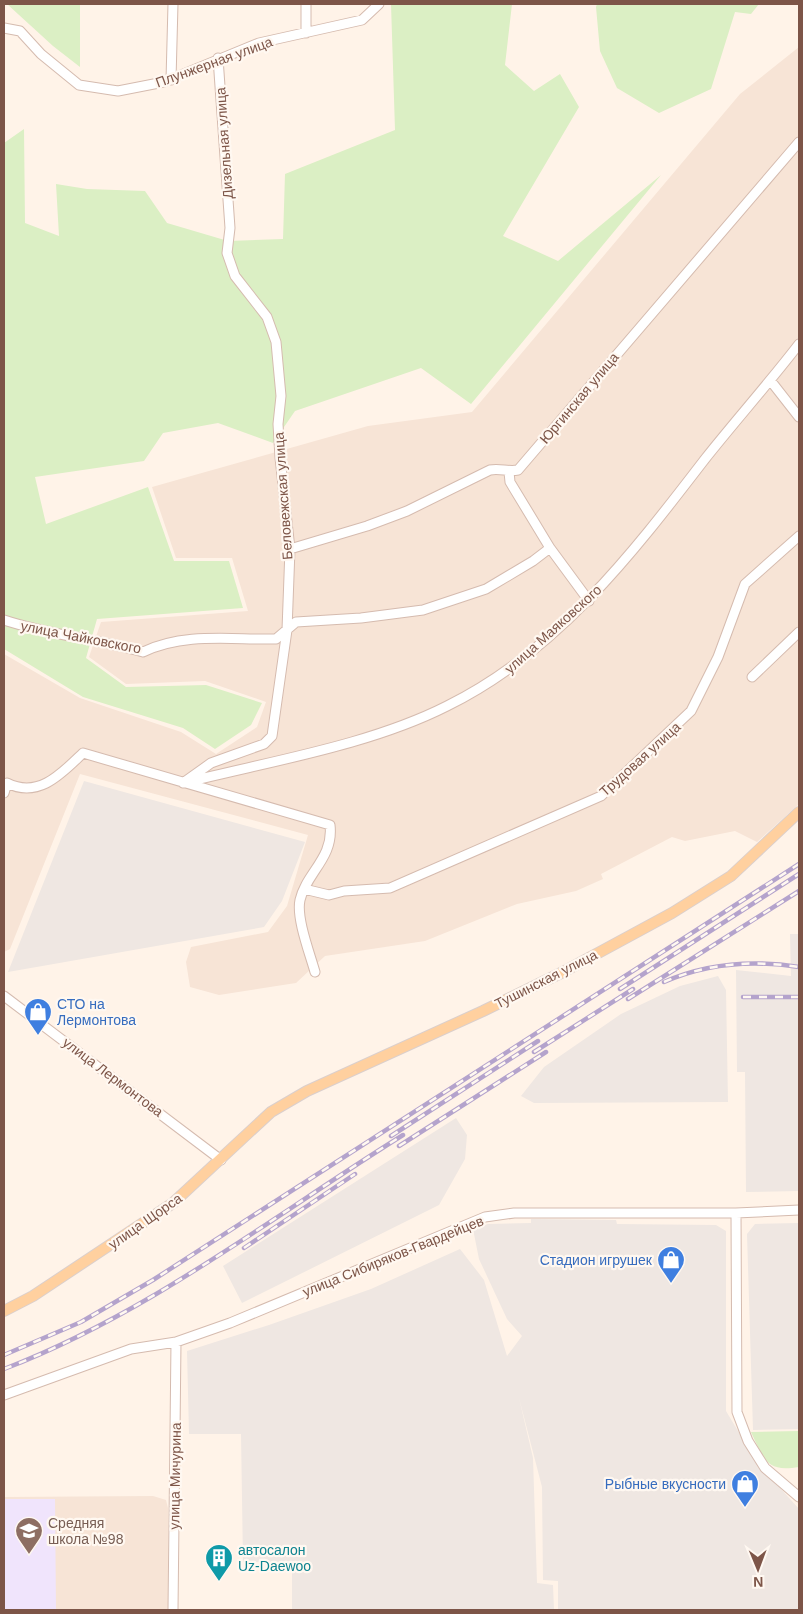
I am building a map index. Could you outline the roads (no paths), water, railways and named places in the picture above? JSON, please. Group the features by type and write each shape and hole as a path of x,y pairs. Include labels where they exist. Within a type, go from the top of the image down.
{"main road":[{"name":"Тушинская улица","path":"271,1112 307,1090 483,1011 563,972 672,913 731,876 799,812"},
{"name":"улица Щорса","path":"4,1311 33,1296 137,1229 173,1203 271,1112"}],"street":[{"path":"171,80 173,4"},
{"path":"306,4 306,32"},
{"name":"Плунжерная улица","path":"4,28 20,31 41,54 79,85 118,91 171,80 218,58 259,43 362,20 378,4"},
{"name":"Дизельная улица","path":"218,58 230,228 227,253 235,276 268,317 276,342 281,396 278,424"},
{"name":"Юргинская улица","path":"509,472 518,470 799,142"},
{"name":"улица Маяковского","path":"183,783 332,746 395,728 447,707 504,674 589,601 662,516 711,452 799,344"},
{"path":"770,380 799,417"},
{"name":"Беловежская улица","path":"183,783 212,764 264,744 272,736 287,630 290,549 278,424"},
{"path":"290,549 368,526 407,511 490,470 498,468 509,472 510,482 550,548 589,601"},
{"name":"Трудовая улица","path":"304,889 329,895 344,891 390,888 601,796 691,711 718,657 745,584 799,536"},
{"name":"улица Чайковского","path":"4,620 28,628 118,645 143,652 161,644 195,638 276,639 296,622 361,618 423,610 486,589 550,548"},
{"path":"752,677 799,632"},
{"path":"4,793 7,784 18,789 42,786 56,779 83,752 330,825 331,834 328,845 319,868 304,889 299,911 315,972"},
{"name":"улица Лермонтова","path":"4,996 221,1160"},
{"name":"улица Сибиряков-Гвардейцев","path":"4,1395 131,1349 176,1342 230,1322 485,1217 514,1213 736,1213 799,1210"},
{"path":"736,1213 737,1412 748,1441 765,1468 799,1496"},
{"name":"улица Мичурина","path":"173,1610 176,1342"}],"railway":[{"path":"4,1355 81,1322 153,1280 799,864"},
{"path":"620,989 799,874"},
{"path":"628,999 799,891"},
{"path":"664,982 697,971 731,965 765,964 799,967"},
{"path":"534,1052 633,989"},
{"path":"743,997 799,997"},
{"path":"391,1136 538,1041"},
{"path":"399,1146 546,1052"},
{"path":"4,1369 109,1321 159,1292 209,1262 403,1135"},
{"path":"244,1248 355,1174"}],"place":[{"name":"СТО на Лермонтова","path":"38,1036"},
{"name":"Стадион игрушек","path":"671,1284"},
{"name":"Рыбные вкусности","path":"745,1508"},
{"name":"Средняя школа №98","path":"29,1555"},
{"name":"автосалон Uz-Daewoo","path":"219,1582"}]}
